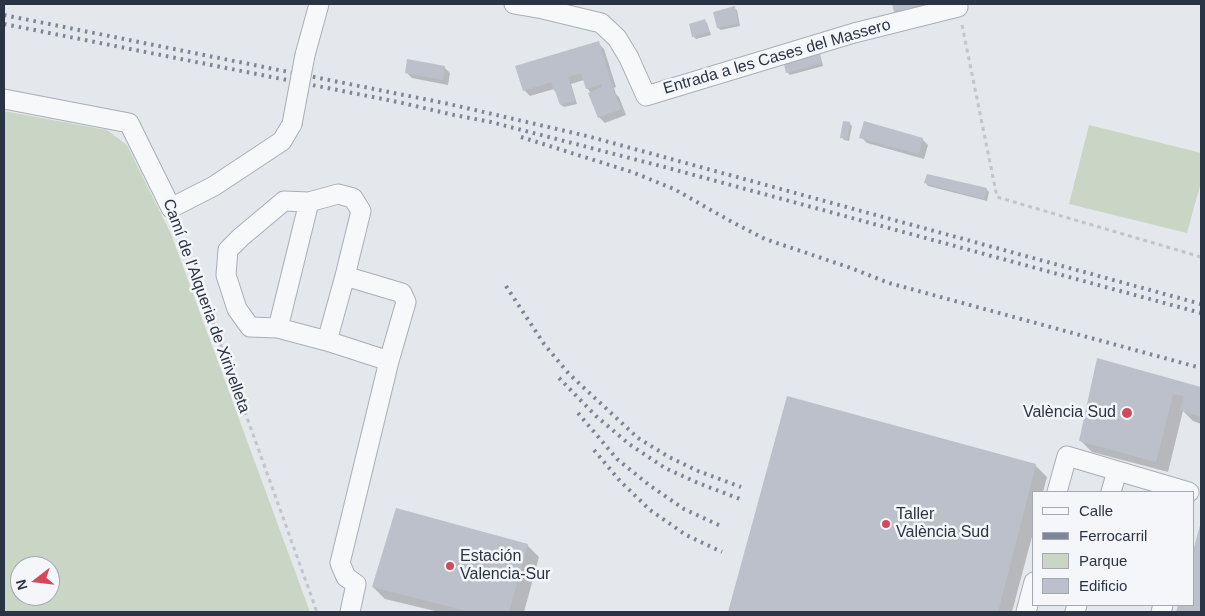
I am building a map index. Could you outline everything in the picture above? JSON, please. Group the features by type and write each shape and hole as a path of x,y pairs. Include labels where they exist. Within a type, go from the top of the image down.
{"street":[{"path":"171,208 214,186 282,141 292,124 305,55 319,4"},
{"name":"Entrada a les Cases del Massero","path":"514,4 601,23 616,38 629,58 646,96 854,33 958,5"},
{"name":"Camí de l'Alqueria de Xirivelleta","path":"4,99 129,123 171,208"},
{"path":"327,341 361,211 353,198 338,194 309,202 284,201 240,237 228,250 226,275 237,309 250,328 278,328 389,360"},
{"path":"278,328 309,202"},
{"path":"345,276 402,293 406,302 389,360 340,564 346,577 356,584 350,612"},
{"path":"1057,491 1067,456 1186,491"},
{"path":"1111,491 1118,471"},
{"path":"1026,612 1032,590"}],"path":[{"path":"958,5 997,197 1201,258"},
{"name":"Camí de l'Alqueria de Xirivelleta","path":"171,208 317,612"}],"green space":[{"path":"4,111 107,130 127,145 171,234 310,612 4,612"},
{"path":"1089,125 1201,153 1201,182 1187,233 1069,204"}],"building":[{"path":"892,4 926,4 894,12"},
{"path":"735,6 738,23 717,28 713,12"},
{"path":"705,19 709,32 692,37 689,24"},
{"path":"599,41 613,90 621,109 598,118 588,93 602,87 601,84 586,89 581,73 568,77 575,101 560,105 551,82 523,91 515,66"},
{"path":"818,50 821,63 786,73 783,60"},
{"path":"407,59 445,66 443,80 405,73"},
{"path":"843,121 850,122 847,139 840,138"},
{"path":"864,121 923,138 919,154 859,138"},
{"path":"927,174 987,188 984,199 924,183"},
{"name":"València Sud","path":"1097,358 1201,387 1201,417 1180,410 1184,396 1173,394 1156,462 1079,441"},
{"name":"Taller València Sud","path":"787,396 1036,464 998,612 728,612"},
{"name":"Estación Valencia-Sur","path":"396,508 528,544 509,612 471,612 372,587"},
{"path":"1201,522 1201,612 1176,612 1178,606 1195,606 1195,543"}],"railway":[{"path":"4,15 449,104 587,136 1201,304"},
{"path":"4,24 491,122 672,169 1201,313"},
{"path":"521,137 632,172 674,189 765,239 889,283 1201,368"},
{"path":"506,286 544,344 569,374 638,438 669,457 698,471 741,487"},
{"path":"559,378 596,416 629,444 665,468 740,499"},
{"path":"578,413 617,459 649,485 684,509 723,527"},
{"path":"594,450 620,481 650,510 686,535 722,552"}],"place":[{"name":"València Sud","path":"1127,413"},
{"name":"Taller València Sud","path":"886,524"},
{"name":"Estación Valencia-Sur","path":"450,566"}]}
